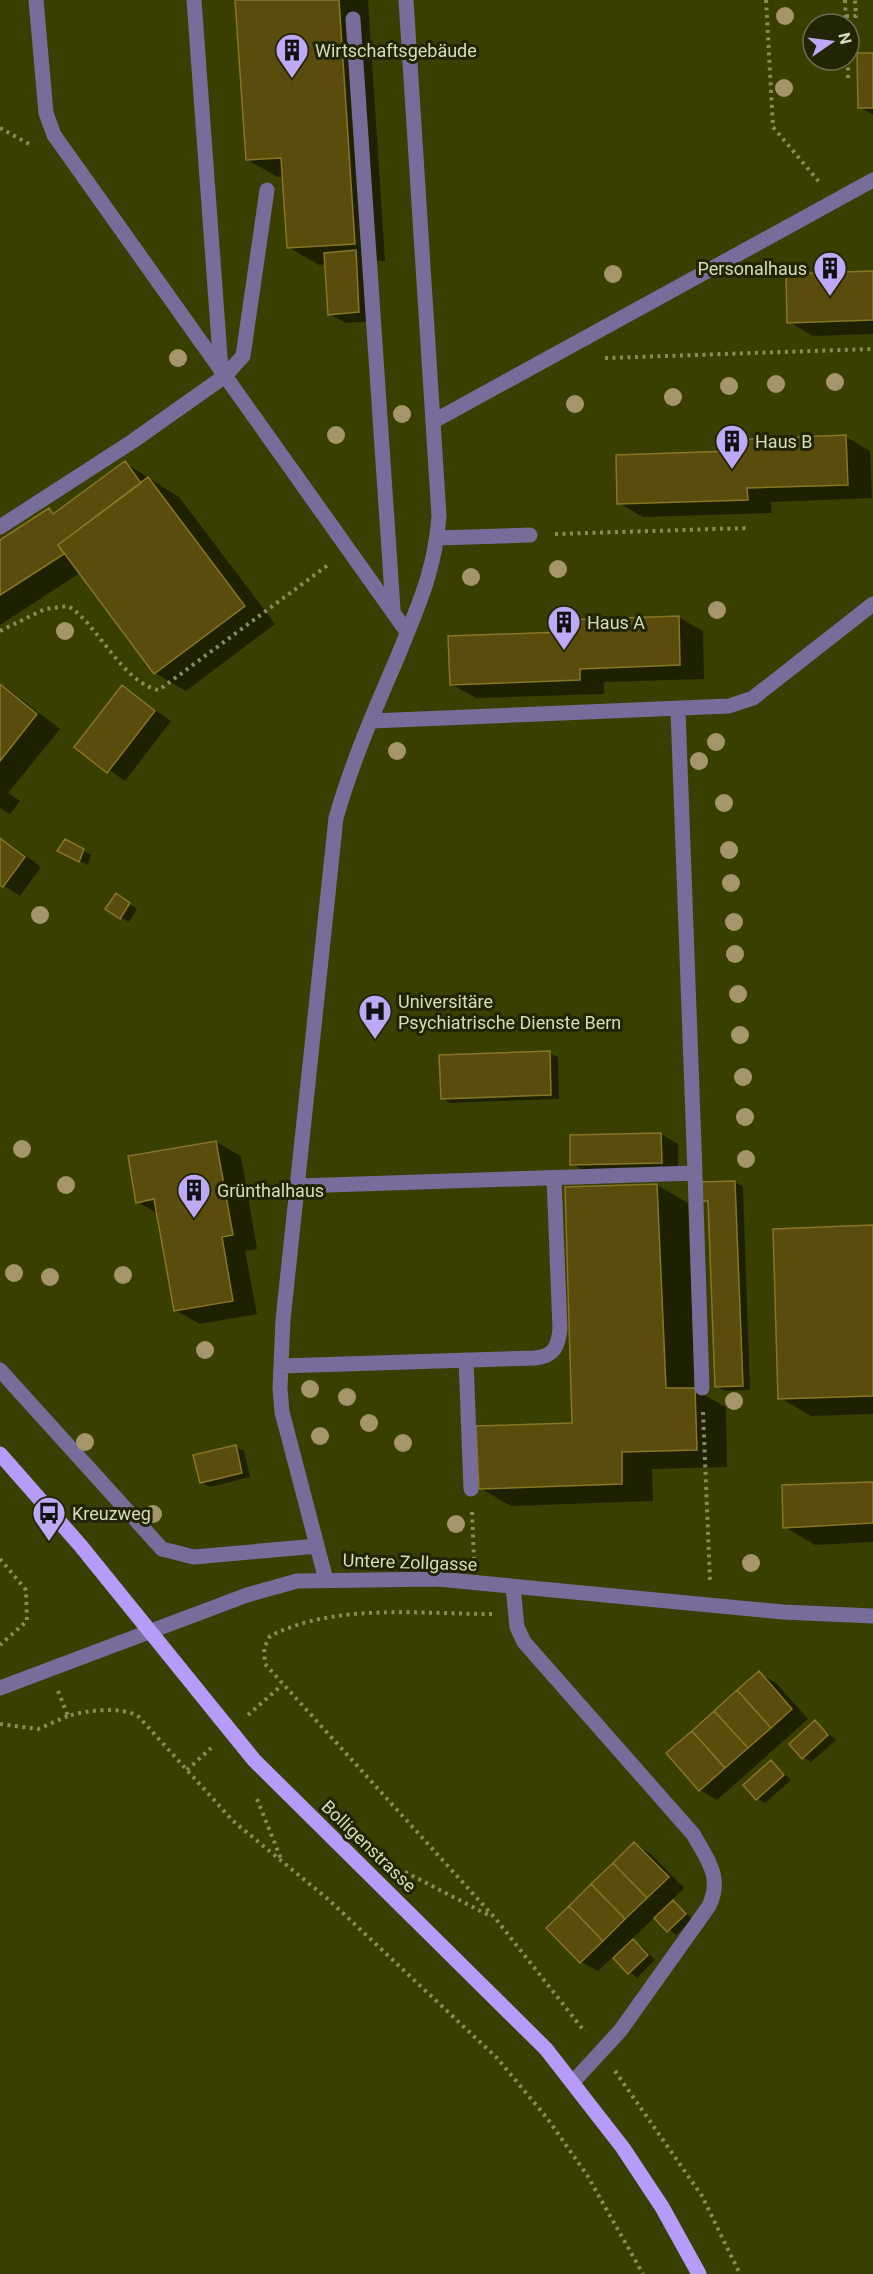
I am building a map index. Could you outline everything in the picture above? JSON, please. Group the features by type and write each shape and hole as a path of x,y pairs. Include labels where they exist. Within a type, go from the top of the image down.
{"main road":[{"name":"Bolligenstrasse","path":"0,1454 81,1545 254,1760 469,1970 546,2049 623,2148 662,2207 699,2274"}],"street":[{"path":"36,0 46,113 54,135 408,632"},
{"path":"194,0 223,373"},
{"path":"326,1580 282,1412 281,1366 336,818 348,776 428,583 437,538 439,498 406,0"},
{"path":"353,19 393,610"},
{"path":"434,421 873,180"},
{"path":"0,527 64,487 223,373 243,356 267,190"},
{"path":"437,538 530,535"},
{"path":"371,721 678,710 729,706 753,698 873,604"},
{"path":"678,710 702,1388"},
{"path":"298,1186 695,1173"},
{"path":"281,1366 542,1357 552,1354 558,1345 560,1329 554,1178"},
{"path":"466,1360 471,1490"},
{"path":"0,1370 162,1549 194,1557 317,1546"},
{"name":"Untere Zollgasse","path":"0,1688 272,1586 297,1581 438,1579 783,1612 873,1616"},
{"path":"513,1587 517,1627 524,1642 693,1834 714,1871 715,1892 709,1906 620,2031 573,2082"}],"path":[{"path":"766,0 773,127 835,199"},
{"path":"848,72 848,80"},
{"path":"594,358 873,349"},
{"path":"530,535 747,528"},
{"path":"0,631 45,609 68,606 80,613 105,647 127,669 151,688 159,690 349,549"},
{"path":"702,1388 710,1581"},
{"path":"471,1490 475,1583"},
{"path":"0,1559 26,1590 27,1621 0,1645"},
{"path":"515,1613 335,1614 283,1629 270,1636 264,1648 265,1664 495,1918 600,2052 702,2196 740,2274"},
{"path":"48,1669 68,1716"},
{"path":"0,1724 38,1729 79,1712 131,1711 139,1717 233,1821 329,1900 497,2058 547,2118 587,2175 643,2274"},
{"path":"394,1867 495,1918"}],"building":[{"name":"Wirtschaftsgebäude","path":"235,0 339,0 355,244 287,248 281,158 246,160"},
{"path":"861,53 873,53 873,108 858,108 857,72 861,72"},
{"path":"356,250 359,312 328,315 324,253"},
{"name":"Personalhaus","path":"873,271 873,320 787,323 786,274"},
{"name":"Haus B","path":"846,435 848,485 747,488 748,500 617,504 616,455 731,451 730,440"},
{"path":"125,461 141,483 58,545 64,554 0,595 0,540 49,508 53,514"},
{"path":"148,477 245,606 154,674 58,545"},
{"name":"Haus A","path":"679,616 680,665 580,669 580,680 450,685 448,636 563,632 563,620"},
{"path":"0,684 37,714 0,761"},
{"path":"122,685 155,711 107,773 74,747"},
{"path":"0,838 25,857 3,887 0,885"},
{"path":"65,839 84,849 79,862 57,851"},
{"path":"116,893 130,903 120,919 105,909"},
{"path":"550,1051 551,1095 441,1099 439,1055"},
{"path":"661,1133 662,1163 570,1165 570,1135"},
{"name":"Grünthalhaus","path":"216,1141 233,1235 222,1237 233,1301 174,1311 154,1199 136,1203 128,1156"},
{"path":"735,1181 743,1386 715,1387 708,1201 702,1201 702,1182"},
{"path":"657,1184 666,1388 695,1388 697,1450 622,1452 622,1484 479,1489 476,1426 572,1423 565,1187"},
{"path":"873,1225 873,1396 778,1399 773,1229"},
{"path":"236,1445 242,1473 200,1483 193,1455"},
{"path":"873,1482 873,1523 783,1528 782,1485"},
{"path":"759,1671 792,1709 771,1728 737,1690"},
{"path":"737,1690 771,1728 748,1748 714,1711"},
{"path":"714,1711 748,1748 725,1768 692,1731"},
{"path":"815,1720 828,1735 802,1759 789,1744"},
{"path":"692,1731 725,1768 699,1791 666,1753"},
{"path":"771,1760 784,1775 756,1800 743,1785"},
{"path":"634,1842 669,1877 647,1898 613,1863"},
{"path":"613,1863 647,1898 625,1919 591,1884"},
{"path":"591,1884 625,1919 603,1941 569,1906"},
{"path":"673,1900 686,1914 667,1932 654,1918"},
{"path":"569,1906 603,1941 580,1963 546,1928"},
{"path":"633,1939 648,1955 628,1974 613,1958"}],"place":[{"name":"Wirtschaftsgebäude","path":"292,79"},
{"name":"Personalhaus","path":"830,297"},
{"name":"Haus B","path":"732,470"},
{"name":"Haus A","path":"564,651"},
{"name":"Universitäre Psychiatrische Dienste Bern","path":"375,1040"},
{"name":"Grünthalhaus","path":"194,1219"},
{"name":"Kreuzweg","path":"49,1542"}]}
